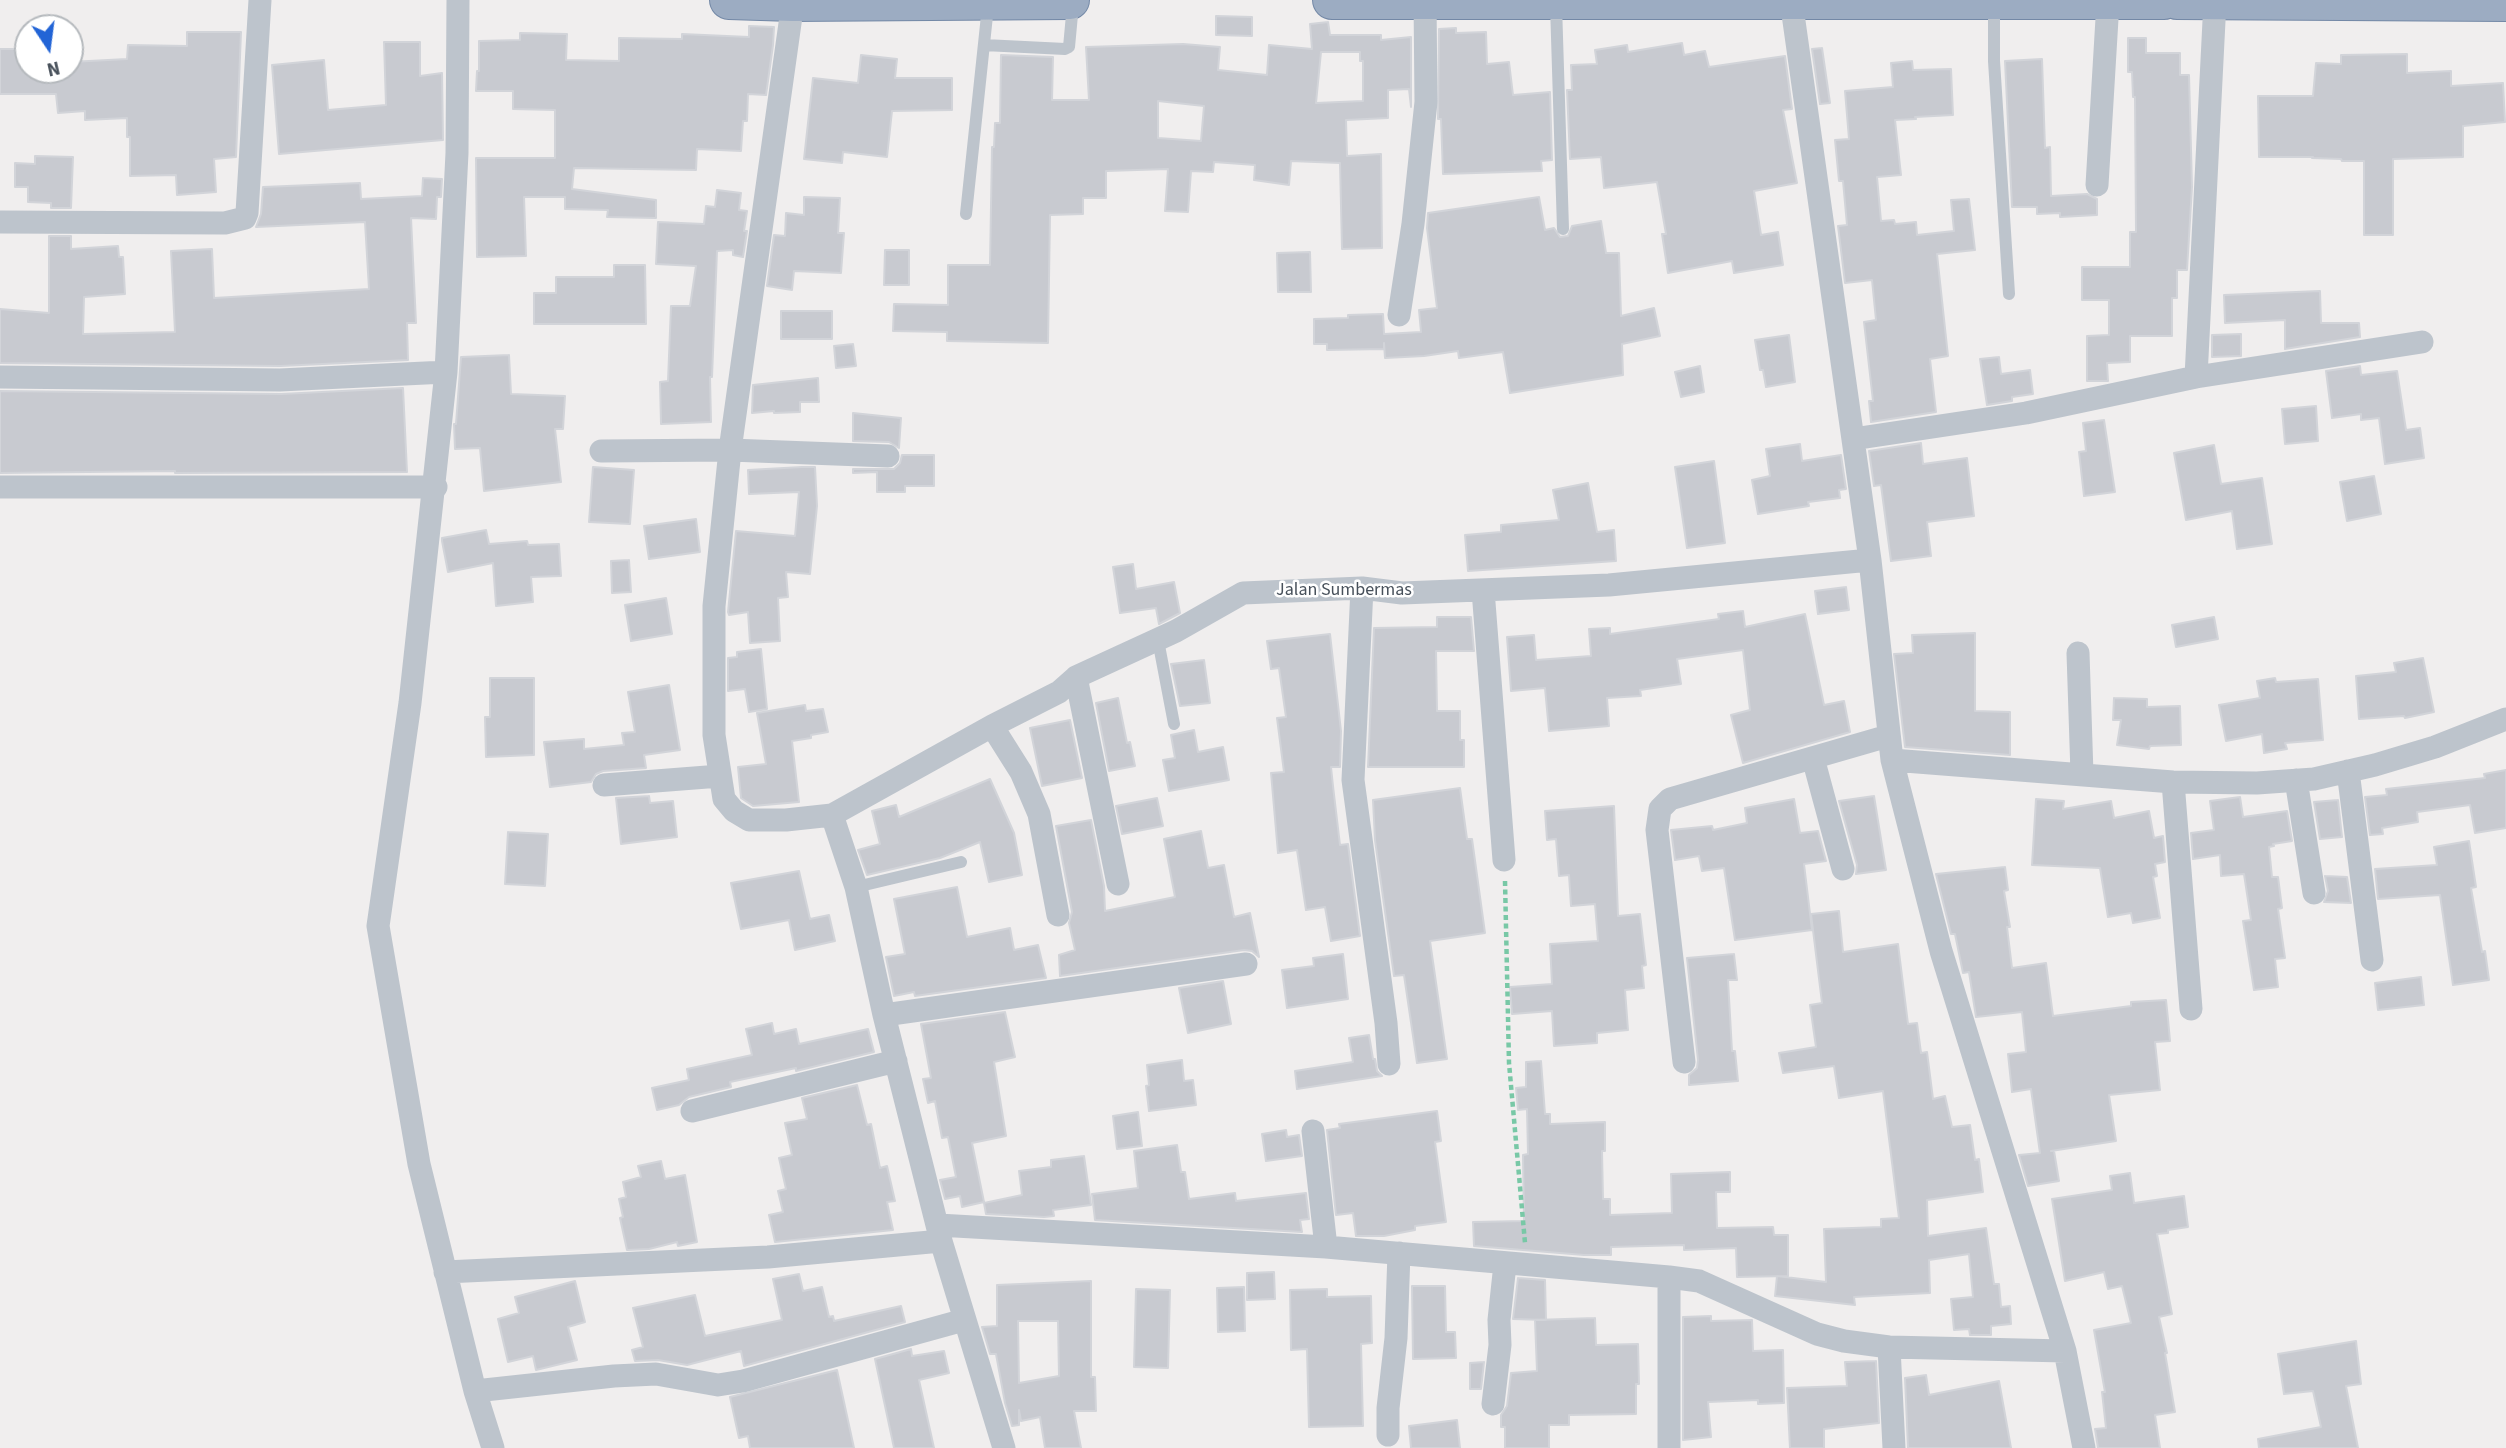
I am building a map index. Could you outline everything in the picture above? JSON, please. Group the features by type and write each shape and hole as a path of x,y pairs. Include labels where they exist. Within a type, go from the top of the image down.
{"highway":[{"path":"729,0 1072,0"},
{"path":"1332,0 2164,0"},
{"path":"2177,0 2506,2"}],"street":[{"path":"0,222 225,223 245,218 260,0"},
{"path":"458,0 457,153 446,372 436,487 410,703 378,926 419,1164 475,1391 493,1448"},
{"path":"1399,315 1413,224 1426,102 1425,0"},
{"path":"1791,1 1870,560 1892,760 1941,951 2065,1351 2084,1448"},
{"path":"2196,377 2215,1"},
{"path":"793,2 730,450 714,606 714,735 724,799 734,811 749,820 786,820 832,815 856,887 884,1015 939,1233 1004,1448"},
{"path":"2097,185 2108,2"},
{"path":"1853,439 2026,414 2196,377 2423,342"},
{"path":"0,377 280,380 446,372"},
{"path":"601,451 730,450 888,456"},
{"path":"0,486 436,487"},
{"name":"Jalan Sumbermas","path":"832,815 1059,692 1076,677 1158,640 1243,593 1362,588 1402,593 1609,585 1870,560"},
{"path":"1362,588 1353,780 1386,1023 1389,1064"},
{"path":"1483,590 1504,860"},
{"path":"2078,653 2082,775"},
{"path":"1076,677 1118,884"},
{"path":"1892,760 2173,782 2257,783 2314,779 2348,771 2434,747 2506,719"},
{"path":"992,726 1021,772 1039,814 1058,915"},
{"path":"1684,1062 1657,830 1660,809 1670,799 1888,736"},
{"path":"1813,758 1843,869"},
{"path":"2348,771 2372,960"},
{"path":"604,785 720,776"},
{"path":"2296,780 2314,893"},
{"path":"2173,782 2191,1009"},
{"path":"884,1015 1246,964"},
{"path":"692,1111 896,1061"},
{"path":"1313,1131 1326,1247"},
{"path":"445,1272 768,1257 939,1233 1326,1247 1699,1281 1817,1334 1844,1341 1889,1347 2065,1351"},
{"path":"1388,1434 1388,1408 1396,1338 1399,1253"},
{"path":"1493,1404 1500,1345 1499,1320 1516,1265"},
{"path":"1669,1277 1669,1448"},
{"path":"475,1391 656,1374 718,1385 743,1381 964,1320"},
{"path":"1889,1347 1894,1448"}],"lane":[{"path":"966,214 989,0"},
{"path":"984,45 1069,47 1072,0"},
{"path":"1536,1 1563,229"},
{"path":"1994,1 1994,61 2009,294"},
{"path":"1158,640 1174,724"},
{"path":"856,887 961,862"}],"path":[{"path":"1504,860 1516,1265"}],"building":[{"path":"1216,16 1252,17 1252,36 1216,35"},
{"path":"1328,22 1330,35 1381,35 1381,40 1411,37 1411,107 1409,89 1388,90 1388,118 1346,120 1347,156 1381,154 1382,248 1342,249 1340,163 1291,161 1289,185 1254,180 1255,165 1214,162 1213,172 1191,171 1188,212 1165,211 1168,169 1106,171 1106,198 1083,198 1083,214 1050,215 1048,343 947,341 947,332 893,331 894,304 948,305 948,265 990,265 992,147 995,123 1000,123 1001,55 1053,57 1052,100 1089,100 1086,47 1183,44 1220,47 1218,70 1267,75 1269,45 1312,49 1310,24","holes":["1321,52 1360,52 1360,61 1363,61 1363,101 1316,103","1158,101 1204,106 1201,141 1158,138"]},
{"path":"749,26 774,27 773,45 766,95 748,94 747,121 743,121 741,151 697,149 696,170 574,168 572,189 656,200 656,218 607,217 608,210 565,209 565,197 524,197 526,256 477,257 476,158 555,158 555,110 513,109 513,91 476,91 479,41 520,40 520,33 567,34 566,60 619,61 619,38 682,39 682,34 749,37"},
{"path":"1456,28 1456,33 1486,32 1487,64 1509,62 1513,95 1550,92 1552,160 1541,161 1542,171 1443,174 1441,119 1438,119 1439,29"},
{"path":"187,32 241,32 236,157 214,159 216,192 177,195 176,175 130,176 127,118 85,120 85,111 58,113 56,94 0,94 0,49 14,49 14,84 84,84 84,61 127,59 128,45 187,46"},
{"path":"2128,38 2146,38 2146,53 2180,53 2180,75 2189,75 2192,187 2187,270 2177,270 2177,298 2172,298 2172,336 2130,336 2130,362 2107,363 2108,381 2087,381 2087,336 2109,335 2109,300 2082,300 2082,267 2130,267 2130,232 2136,232 2135,97 2132,72 2128,72"},
{"path":"384,42 420,42 420,76 442,73 443,140 279,154 272,65 324,60 328,110 386,105"},
{"path":"1682,43 1684,55 1705,51 1709,67 1785,56 1792,109 1783,110 1797,183 1754,191 1761,235 1778,232 1783,265 1734,273 1732,261 1668,273 1662,234 1666,234 1657,182 1604,188 1601,157 1570,159 1567,90 1572,90 1571,65 1597,64 1595,50 1627,45 1628,52"},
{"path":"1822,48 1830,103 1820,104 1812,49"},
{"path":"2407,54 2407,73 2451,71 2451,86 2503,83 2505,122 2463,126 2463,157 2393,159 2393,235 2364,235 2364,161 2259,157 2258,96 2313,96 2316,63 2341,64 2341,55"},
{"path":"861,55 897,59 895,78 952,78 952,110 892,111 887,157 843,152 842,163 804,159 813,78 858,83"},
{"path":"2042,59 2045,148 2050,147 2051,196 2087,194 2097,199 2097,215 2060,217 2060,213 2037,214 2037,207 2012,207 2005,61"},
{"path":"1912,61 1913,70 1951,69 1953,115 1895,120 1901,175 1877,177 1881,221 1894,220 1895,224 1916,222 1917,235 1954,231 1951,200 1969,199 1975,250 1937,254 1948,356 1930,359 1936,412 1871,422 1869,401 1873,401 1864,322 1876,320 1872,280 1845,283 1838,226 1847,225 1843,181 1839,181 1835,140 1849,139 1845,91 1893,87 1891,63"},
{"path":"35,156 73,157 71,208 51,208 51,203 28,202 28,187 15,187 15,163 35,164"},
{"path":"423,178 442,179 441,197 437,197 436,219 411,218 416,323 407,323 408,360 280,366 0,363 0,309 49,313 49,236 71,236 71,249 118,246 119,257 123,257 125,294 84,297 83,334 175,332 171,251 212,249 214,298 369,289 365,222 256,227 261,214 263,187 360,183 361,199 422,196"},
{"path":"717,190 741,193 739,210 747,211 744,231 747,231 743,257 733,255 733,250 717,251 710,377 711,422 661,424 660,382 668,381 671,306 690,306 696,266 656,264 658,222 704,224 706,206 715,207"},
{"path":"804,197 840,198 838,233 844,233 841,273 794,271 792,290 767,286 774,235 785,236 786,213 804,215"},
{"path":"1539,197 1545,230 1554,228 1560,237 1568,236 1572,226 1601,221 1606,253 1619,253 1621,316 1654,308 1660,336 1622,344 1623,375 1510,393 1503,352 1459,358 1458,351 1385,358 1384,343 1384,349 1327,350 1327,344 1314,344 1314,319 1348,318 1348,315 1383,314 1384,334 1421,332 1419,310 1437,308 1427,228 1428,213"},
{"path":"885,250 909,250 909,285 884,285"},
{"path":"1310,252 1311,292 1278,292 1277,253"},
{"path":"614,265 645,265 646,324 534,324 534,293 556,293 556,277 614,277"},
{"path":"2320,291 2321,323 2359,323 2360,337 2285,349 2285,320 2225,323 2224,295"},
{"path":"781,311 832,311 832,339 781,339"},
{"path":"2241,334 2241,356 2212,357 2212,335"},
{"path":"1789,335 1795,382 1766,387 1755,340"},
{"path":"853,344 856,366 836,368 834,346"},
{"path":"509,355 511,394 565,396 563,429 555,429 561,482 484,491 480,448 455,449 454,424 461,357"},
{"path":"1999,357 2001,374 2030,370 2033,394 1987,405 1980,359"},
{"path":"1700,366 1704,392 1681,397 1675,372"},
{"path":"2360,366 2361,375 2397,371 2406,430 2420,428 2424,458 2385,464 2379,418 2361,420 2361,414 2332,418 2326,371"},
{"path":"818,378 819,402 800,402 800,412 752,413 753,385"},
{"path":"403,388 407,472 0,473 0,391 281,394"},
{"path":"2316,406 2318,441 2285,444 2282,409"},
{"path":"853,413 901,418 899,448 889,442 853,441"},
{"path":"2104,420 2115,492 2084,496 2079,452 2086,451 2083,423"},
{"path":"1921,443 1923,464 1967,458 1974,516 1927,522 1931,556 1891,561 1881,485 1874,486 1869,451"},
{"path":"1800,444 1802,461 1841,455 1846,489 1839,490 1840,498 1808,502 1809,506 1758,514 1752,480 1770,476 1766,449"},
{"path":"2214,445 2221,484 2262,478 2272,544 2237,549 2232,511 2186,520 2174,453"},
{"path":"902,455 934,455 934,486 905,486 905,492 877,492 877,472 853,473 853,469 894,469 900,463"},
{"path":"1714,461 1725,543 1687,548 1675,467"},
{"path":"593,467 634,470 630,524 589,522"},
{"path":"815,467 817,506 810,574 786,572 788,597 778,598 780,641 750,643 748,612 729,615 728,612 736,531 795,536 799,492 749,494 748,470"},
{"path":"2374,476 2381,514 2347,521 2340,482"},
{"path":"1588,483 1597,532 1614,530 1616,561 1468,571 1465,535 1501,532 1501,525 1559,520 1553,490"},
{"path":"696,519 700,552 649,559 644,526"},
{"path":"486,530 489,544 527,541 528,545 559,544 561,576 531,577 533,602 496,606 493,563 448,572 442,541 442,538"},
{"path":"629,560 631,592 612,593 611,561"},
{"path":"1133,564 1136,589 1174,582 1180,613 1159,624 1156,608 1120,613 1113,567"},
{"path":"1846,587 1849,610 1818,614 1815,591"},
{"path":"666,598 672,634 631,641 625,605"},
{"path":"1743,611 1745,627 1805,614 1824,705 1844,701 1850,732 1743,763 1731,715 1750,710 1743,650 1677,659 1681,684 1640,690 1641,696 1607,698 1609,726 1549,731 1545,688 1511,691 1507,637 1534,635 1536,660 1591,656 1589,629 1610,628 1610,634 1719,619 1718,614"},
{"path":"1437,617 1471,617 1474,651 1436,651 1437,711 1460,711 1464,767 1368,767 1374,628 1437,627"},
{"path":"2214,617 2218,639 2176,647 2172,625"},
{"path":"1975,633 1975,711 2010,712 2010,755 1905,747 1894,654 1913,653 1912,635"},
{"path":"1330,634 1341,731 1340,767 1331,767 1340,845 1348,844 1360,936 1331,941 1325,907 1306,910 1297,850 1278,853 1271,773 1284,772 1277,718 1286,717 1279,668 1271,669 1267,641"},
{"path":"761,649 767,709 749,712 745,689 728,691 728,658 737,657 737,652"},
{"path":"2423,658 2434,712 2405,718 2359,719 2356,676 2396,672 2394,663"},
{"path":"1204,660 1210,703 1180,706 1171,664"},
{"path":"490,678 534,678 534,755 486,757 485,717 490,717"},
{"path":"2275,678 2276,682 2318,679 2323,740 2285,743 2287,749 2264,753 2262,734 2226,741 2219,705 2260,698 2257,681"},
{"path":"669,685 680,750 644,755 646,768 603,771 596,774 591,782 550,787 544,742 584,739 584,749 624,745 622,733 635,732 628,692"},
{"path":"1118,698 1127,743 1130,742 1135,766 1109,771 1096,703"},
{"path":"2114,698 2147,699 2147,707 2180,706 2181,745 2150,746 2149,749 2117,745 2121,720 2113,720"},
{"path":"805,705 806,711 823,709 828,732 792,741 799,802 753,806 741,798 738,767 766,764 757,713"},
{"path":"1070,720 1082,778 1042,786 1030,728"},
{"path":"1194,730 1198,752 1223,747 1229,780 1169,791 1163,760 1175,758 1171,735"},
{"path":"2506,770 2506,828 2475,833 2470,805 2417,812 2418,822 2382,828 2383,834 2370,835 2365,797 2387,795 2386,789 2485,778 2484,774"},
{"path":"990,779 1014,833 1022,875 989,882 980,842 940,858 867,875 858,850 880,844 872,811 896,805 899,817"},
{"path":"1460,788 1467,839 1472,839 1485,933 1430,941 1447,1059 1417,1063 1404,975 1394,976 1375,840 1373,800"},
{"path":"649,796 650,803 673,801 677,837 621,844 616,798"},
{"path":"1874,796 1886,870 1856,874 1857,865 1839,801"},
{"path":"2240,797 2243,817 2287,811 2292,841 2269,847 2272,877 2278,877 2282,908 2278,909 2285,958 2275,959 2278,987 2254,990 2243,921 2251,920 2244,874 2221,876 2220,855 2193,859 2191,833 2214,830 2210,801"},
{"path":"1157,798 1163,826 1122,834 1116,806"},
{"path":"1794,799 1800,833 1818,831 1826,861 1804,864 1812,930 1735,940 1724,868 1702,871 1699,856 1675,860 1671,830 1712,826 1713,830 1747,823 1745,808"},
{"path":"2036,799 2064,801 2063,809 2111,801 2114,818 2149,811 2154,838 2163,836 2165,862 2155,864 2157,876 2153,877 2160,918 2133,923 2131,913 2108,917 2100,868 2032,865"},
{"path":"2338,800 2342,837 2320,839 2314,802"},
{"path":"1614,806 1618,916 1640,914 1646,965 1642,966 1644,988 1625,990 1628,1030 1597,1033 1597,1043 1554,1046 1552,1011 1512,1014 1510,987 1552,984 1550,944 1598,941 1595,904 1571,906 1569,875 1559,876 1556,839 1547,840 1545,811"},
{"path":"1091,820 1104,886 1105,911 1175,897 1164,839 1201,831 1208,868 1224,865 1234,917 1250,913 1259,957 1252,951 1244,950 1060,976 1059,955 1075,950 1069,923 1072,912 1056,826"},
{"path":"508,832 548,834 545,886 505,884"},
{"path":"2469,841 2476,887 2471,888 2489,980 2453,985 2440,895 2378,899 2375,869 2437,865 2434,847"},
{"path":"2005,867 2008,890 2004,891 2010,927 2007,927 2012,968 2046,963 2053,1016 2131,1006 2131,1002 2166,1000 2170,1041 2155,1042 2160,1090 2109,1095 2116,1141 2051,1151 2054,1151 2059,1181 2028,1186 2019,1155 2040,1153 2031,1089 2012,1092 2008,1054 2026,1052 2022,1012 1976,1017 1969,972 1963,973 1955,934 1951,934 1936,874"},
{"path":"799,871 810,919 829,915 835,941 795,950 789,920 741,929 731,883"},
{"path":"2325,876 2347,877 2351,903 2324,902 2328,891"},
{"path":"957,887 967,937 1010,928 1014,950 1038,945 1046,978 915,996 914,992 894,996 886,957 905,954 894,899"},
{"path":"1839,911 1843,952 1898,944 1908,1024 1917,1023 1921,1053 1927,1052 1933,1099 1945,1096 1952,1127 1970,1125 1975,1160 1979,1159 1983,1192 1927,1200 1928,1236 1986,1228 1994,1284 1999,1284 2001,1307 2010,1306 2011,1324 1991,1326 1991,1335 1970,1335 1969,1329 1954,1330 1951,1299 1973,1297 1969,1254 1929,1260 1930,1293 1854,1297 1855,1305 1775,1296 1777,1276 1826,1282 1824,1229 1881,1227 1881,1219 1899,1218 1883,1091 1839,1098 1834,1066 1783,1073 1779,1053 1816,1047 1810,1005 1822,1003 1811,914"},
{"path":"1343,954 1348,999 1287,1008 1282,970 1314,966 1313,958"},
{"path":"1734,954 1737,980 1728,980 1732,1051 1735,1051 1738,1081 1689,1085 1689,1075 1697,1068 1698,1060 1687,958"},
{"path":"2421,977 2424,1005 2378,1010 2375,983"},
{"path":"1223,981 1231,1024 1188,1033 1179,988"},
{"path":"1005,1012 1015,1057 994,1062 1006,1136 972,1143 984,1202 962,1207 960,1196 945,1199 940,1180 956,1177 948,1137 942,1138 935,1101 928,1103 923,1079 931,1078 921,1024"},
{"path":"772,1023 774,1034 796,1029 799,1044 868,1029 874,1052 796,1071 796,1068 730,1082 731,1087 689,1097 679,1105 657,1110 652,1088 689,1080 687,1069 752,1055 746,1029"},
{"path":"1369,1035 1373,1059 1382,1076 1297,1089 1295,1071 1353,1062 1349,1038"},
{"path":"1182,1060 1184,1081 1193,1080 1196,1105 1149,1111 1147,1065"},
{"path":"1541,1061 1545,1114 1550,1114 1550,1124 1605,1122 1605,1151 1602,1151 1603,1199 1610,1199 1610,1215 1672,1213 1671,1174 1730,1172 1730,1192 1716,1192 1717,1228 1773,1227 1774,1235 1788,1235 1788,1276 1737,1277 1736,1248 1684,1250 1684,1245 1611,1247 1611,1255 1584,1255 1474,1246 1473,1222 1524,1221 1523,1155 1528,1154 1527,1109 1518,1110 1516,1088 1526,1087 1526,1062"},
{"path":"857,1085 867,1125 871,1124 880,1168 887,1166 895,1201 887,1202 893,1230 775,1242 769,1215 783,1212 778,1191 786,1189 779,1158 792,1155 785,1123 807,1119 802,1098"},
{"path":"1437,1111 1441,1141 1435,1142 1446,1222 1415,1226 1415,1230 1384,1236 1356,1236 1353,1213 1336,1215 1327,1130 1340,1128 1339,1124"},
{"path":"1138,1112 1142,1146 1117,1149 1113,1116"},
{"path":"1286,1130 1287,1137 1299,1135 1302,1156 1266,1161 1262,1134"},
{"path":"1177,1145 1189,1199 1235,1193 1236,1201 1306,1193 1309,1219 1300,1220 1302,1232 1095,1220 1092,1194 1138,1188 1134,1151"},
{"path":"1084,1156 1091,1205 1053,1210 1054,1216 1044,1217 986,1214 984,1203 1022,1195 1019,1171 1051,1167 1051,1160"},
{"path":"661,1161 665,1179 685,1175 697,1242 678,1246 677,1242 649,1249 627,1250 620,1218 623,1217 619,1199 626,1197 623,1182 641,1177 638,1166"},
{"path":"2130,1173 2134,1203 2184,1196 2188,1227 2157,1234 2172,1314 2159,1317 2175,1412 2155,1415 2160,1448 2098,1448 2095,1429 2106,1428 2102,1392 2105,1392 2094,1330 2131,1323 2122,1286 2108,1289 2104,1272 2065,1281 2052,1199 2112,1190 2110,1176"},
{"path":"1274,1272 1275,1299 1247,1300 1247,1273"},
{"path":"799,1274 803,1291 822,1287 829,1317 833,1316 834,1321 901,1306 905,1322 744,1366 741,1351 687,1365 658,1360 635,1361 632,1350 643,1347 633,1308 695,1295 705,1336 782,1320 773,1279"},
{"path":"1518,1278 1545,1280 1546,1320 1513,1319"},
{"path":"575,1281 585,1322 568,1327 577,1360 536,1370 533,1356 508,1362 498,1319 519,1313 515,1297"},
{"path":"1091,1281 1091,1377 1095,1377 1096,1411 1074,1411 1081,1448 1045,1448 1040,1417 1021,1421 1019,1410 1019,1425 1012,1426 996,1354 990,1354 982,1327 997,1326 997,1285","holes":["1018,1321 1058,1321 1059,1376 1019,1383"]},
{"path":"1412,1286 1445,1286 1446,1332 1455,1332 1456,1358 1413,1359"},
{"path":"1244,1287 1245,1331 1218,1332 1217,1288"},
{"path":"1136,1289 1170,1290 1168,1368 1134,1367"},
{"path":"1327,1289 1327,1297 1371,1296 1372,1343 1361,1344 1363,1426 1309,1427 1307,1349 1291,1350 1290,1290"},
{"path":"1711,1316 1711,1321 1752,1320 1753,1351 1783,1350 1784,1403 1758,1404 1758,1400 1708,1402 1711,1437 1683,1440 1683,1317"},
{"path":"1595,1318 1596,1345 1638,1344 1639,1384 1636,1384 1636,1414 1569,1415 1569,1425 1549,1425 1549,1448 1505,1448 1505,1427 1501,1427 1501,1415 1507,1406 1511,1373 1537,1371 1535,1320"},
{"path":"2356,1341 2361,1384 2346,1386 2358,1448 2259,1448 2258,1439 2321,1427 2313,1391 2284,1394 2278,1354"},
{"path":"911,1349 912,1356 944,1351 949,1373 919,1380 934,1448 894,1448 875,1359"},
{"path":"1876,1361 1879,1423 1824,1429 1824,1448 1790,1448 1787,1388 1847,1386 1845,1362"},
{"path":"1484,1362 1481,1389 1470,1389 1470,1363"},
{"path":"837,1370 854,1448 750,1448 748,1436 739,1438 730,1397"},
{"path":"1926,1375 1929,1395 1999,1381 2011,1448 1908,1448 1905,1378"},
{"path":"1457,1420 1460,1448 1411,1448 1409,1426"}]}
